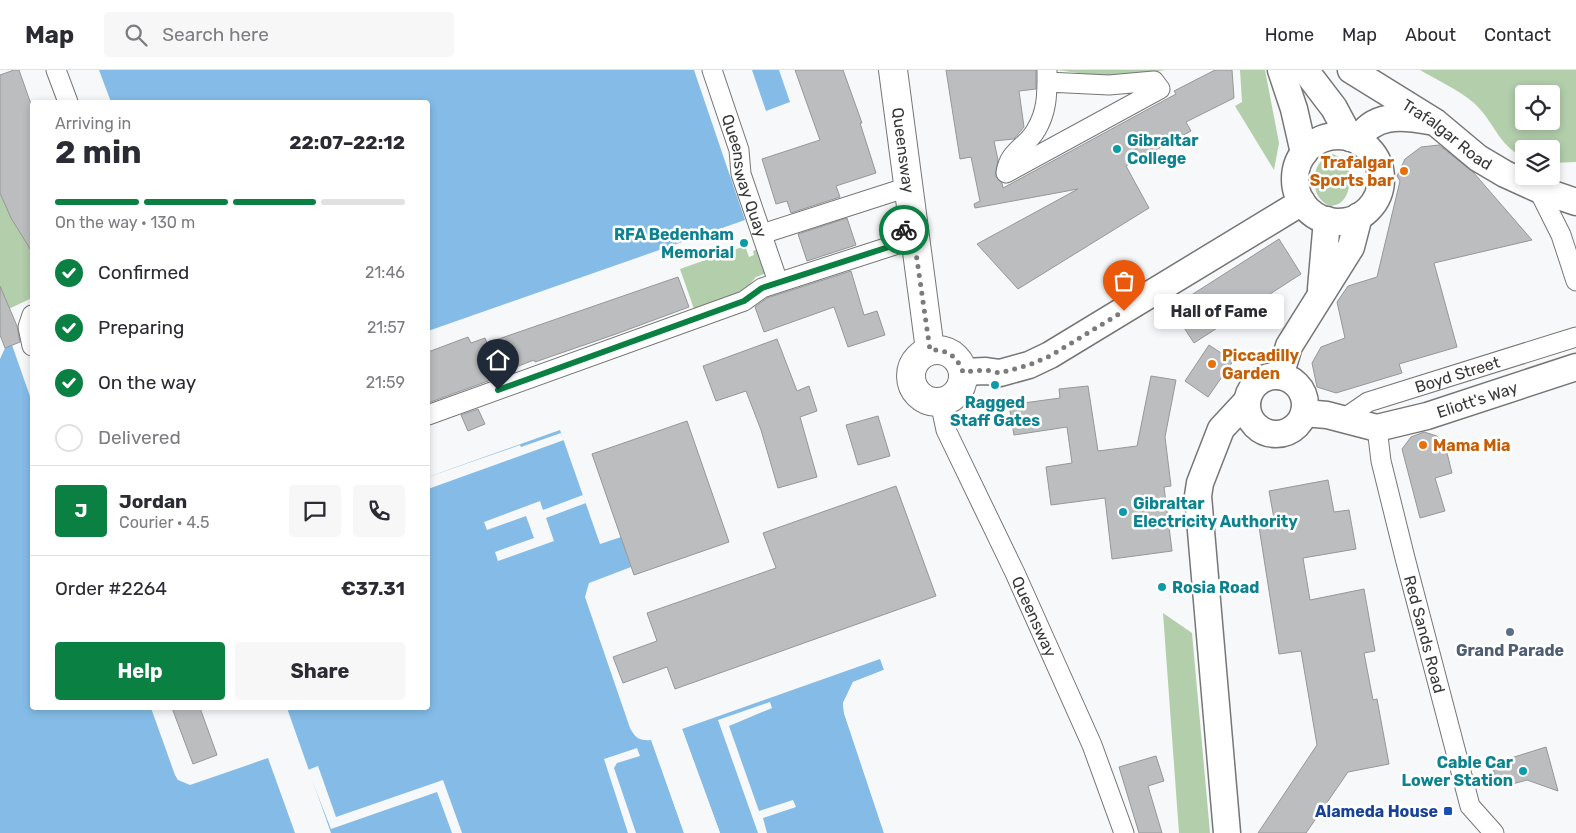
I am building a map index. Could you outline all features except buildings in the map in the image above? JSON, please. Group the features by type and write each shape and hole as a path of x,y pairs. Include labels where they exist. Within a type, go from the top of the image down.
{"main road":[{"name":"Queensway","path":"893,70 911,218 930,350"},
{"path":"1281,70 1294,109 1304,153"},
{"path":"1280,376 1289,346 1320,292 1351,247 1359,216 1375,200 1381,178 1374,157 1354,139 1334,108 1305,70"},
{"name":"Trafalgar Road","path":"1351,70 1434,122 1478,158 1505,174 1538,189 1576,202"},
{"path":"1359,216 1337,221 1327,220 1317,216 1302,202 1295,178 1304,153 1316,142 1324,138 1354,139 1364,129 1381,119 1411,118 1434,122"},
{"path":"963,372 986,370 1000,373 1029,365 1050,356 1302,202"},
{"path":"1320,292 1325,266 1327,220"},
{"path":"930,350 947,352 960,364 963,372 960,388 955,395 940,402 932,402 919,395 911,382 912,366 922,354 930,350"},
{"name":"Eliott's Way","path":"1377,428 1427,416 1576,367"},
{"path":"1270,376 1280,376 1296,384 1304,399 1304,413 1298,423 1286,432 1270,433 1250,413 1254,385 1270,376"},
{"path":"1227,833 1198,496 1200,483 1221,429 1250,413"},
{"path":"1304,413 1377,428"}],"street":[{"path":"56,70 67,100"},
{"name":"Queensway Quay","path":"712,70 739,150 741,174 778,282"},
{"path":"1047,76 1109,85 1154,80 1160,89 1006,173 1008,160 1036,131 1048,104 1047,76"},
{"path":"762,234 908,187"},
{"path":"1538,189 1561,235 1576,281"},
{"path":"430,415 744,301 762,288 778,282 904,242 904,231 911,218"},
{"path":"30,321 28,327 30,337"},
{"name":"Boyd Street","path":"1342,420 1368,402 1576,337"},
{"name":"Queensway","path":"940,402 946,430 1015,573 1088,736 1124,833"},
{"name":"Red Sands Road","path":"1377,428 1381,461 1470,806 1494,833"}],"green space":[{"path":"1057,70 1166,70 1108,77"},
{"path":"1240,70 1265,70 1279,143 1274,170 1235,106 1242,102"},
{"path":"1420,70 1576,70 1576,162 1560,163 1560,140 1515,140 1515,152 1502,139 1481,110 1455,89"},
{"path":"1333,154 1345,160 1348,166 1350,181 1349,189 1342,201 1337,205 1330,206 1318,195 1314,179 1320,163 1325,157"},
{"path":"0,193 30,248 30,299 0,313"},
{"path":"745,246 749,257 754,255 753,251 758,249 767,273 756,277 744,291 694,309 680,269"},
{"path":"1163,613 1192,633 1210,833 1179,833"}],"water":[{"path":"99,70 694,70 745,220 430,330 430,100 110,100"},
{"path":"752,70 779,70 790,102 766,111"},
{"path":"12,345 30,396 30,710 152,710 175,775 178,780 190,785 268,758 295,833 0,833 0,359 5,348"},
{"path":"560,430 600,544 621,537 631,567 589,583 585,597 630,728 638,738 651,740 684,833 331,833 288,710 430,710 430,476"},
{"path":"880,659 884,670 853,682 843,703 844,713 884,833 720,833 682,729"}],"pier":[{"path":"561,433 564,440 430,488 430,476 520,445 521,447"},
{"path":"583,495 586,503 546,518 554,541 498,561 495,552 534,538 526,516 487,530 484,522 540,501 543,510"},
{"path":"886,669 885,672 854,684 846,704 887,832 884,833 844,713 843,703 853,682"},
{"path":"770,702 772,708 729,726 759,811 793,800 796,807 763,818 767,833 758,833 718,720"},
{"path":"682,729 720,833 717,833 680,730"},
{"path":"637,748 640,756 617,763 614,768 636,833 628,833 604,759"},
{"path":"655,749 657,749 687,833 684,833"},
{"path":"318,766 336,817 443,780 462,833 452,833 437,792 331,829 308,770"}],"way so far":[{"path":"904,230 911,218 930,350 947,352 955,357 963,372 986,370 1000,373 1007,369 1029,365 1050,356 1124,311"}],"place":[{"name":"Gibraltar College","path":"1117,149"},
{"name":"Trafalgar Sports bar","path":"1404,171"},
{"name":"RFA Bedenham Memorial","path":"744,243"},
{"name":"Hall of Fame","path":"1124,311"},
{"name":"Piccadilly Garden","path":"1212,364"},
{"name":"Ragged Staff Gates","path":"995,385"},
{"name":"Mama Mia","path":"1423,445"},
{"name":"Gibraltar Electricity Authority","path":"1123,512"},
{"name":"Rosia Road","path":"1162,587"},
{"name":"Grand Parade","path":"1510,632"},
{"name":"Cable Car Lower Station","path":"1523,771"},
{"name":"Alameda House","path":"1448,811"}],"route":[{"path":"498,390 744,301 762,288 904,242 904,230"}]}
